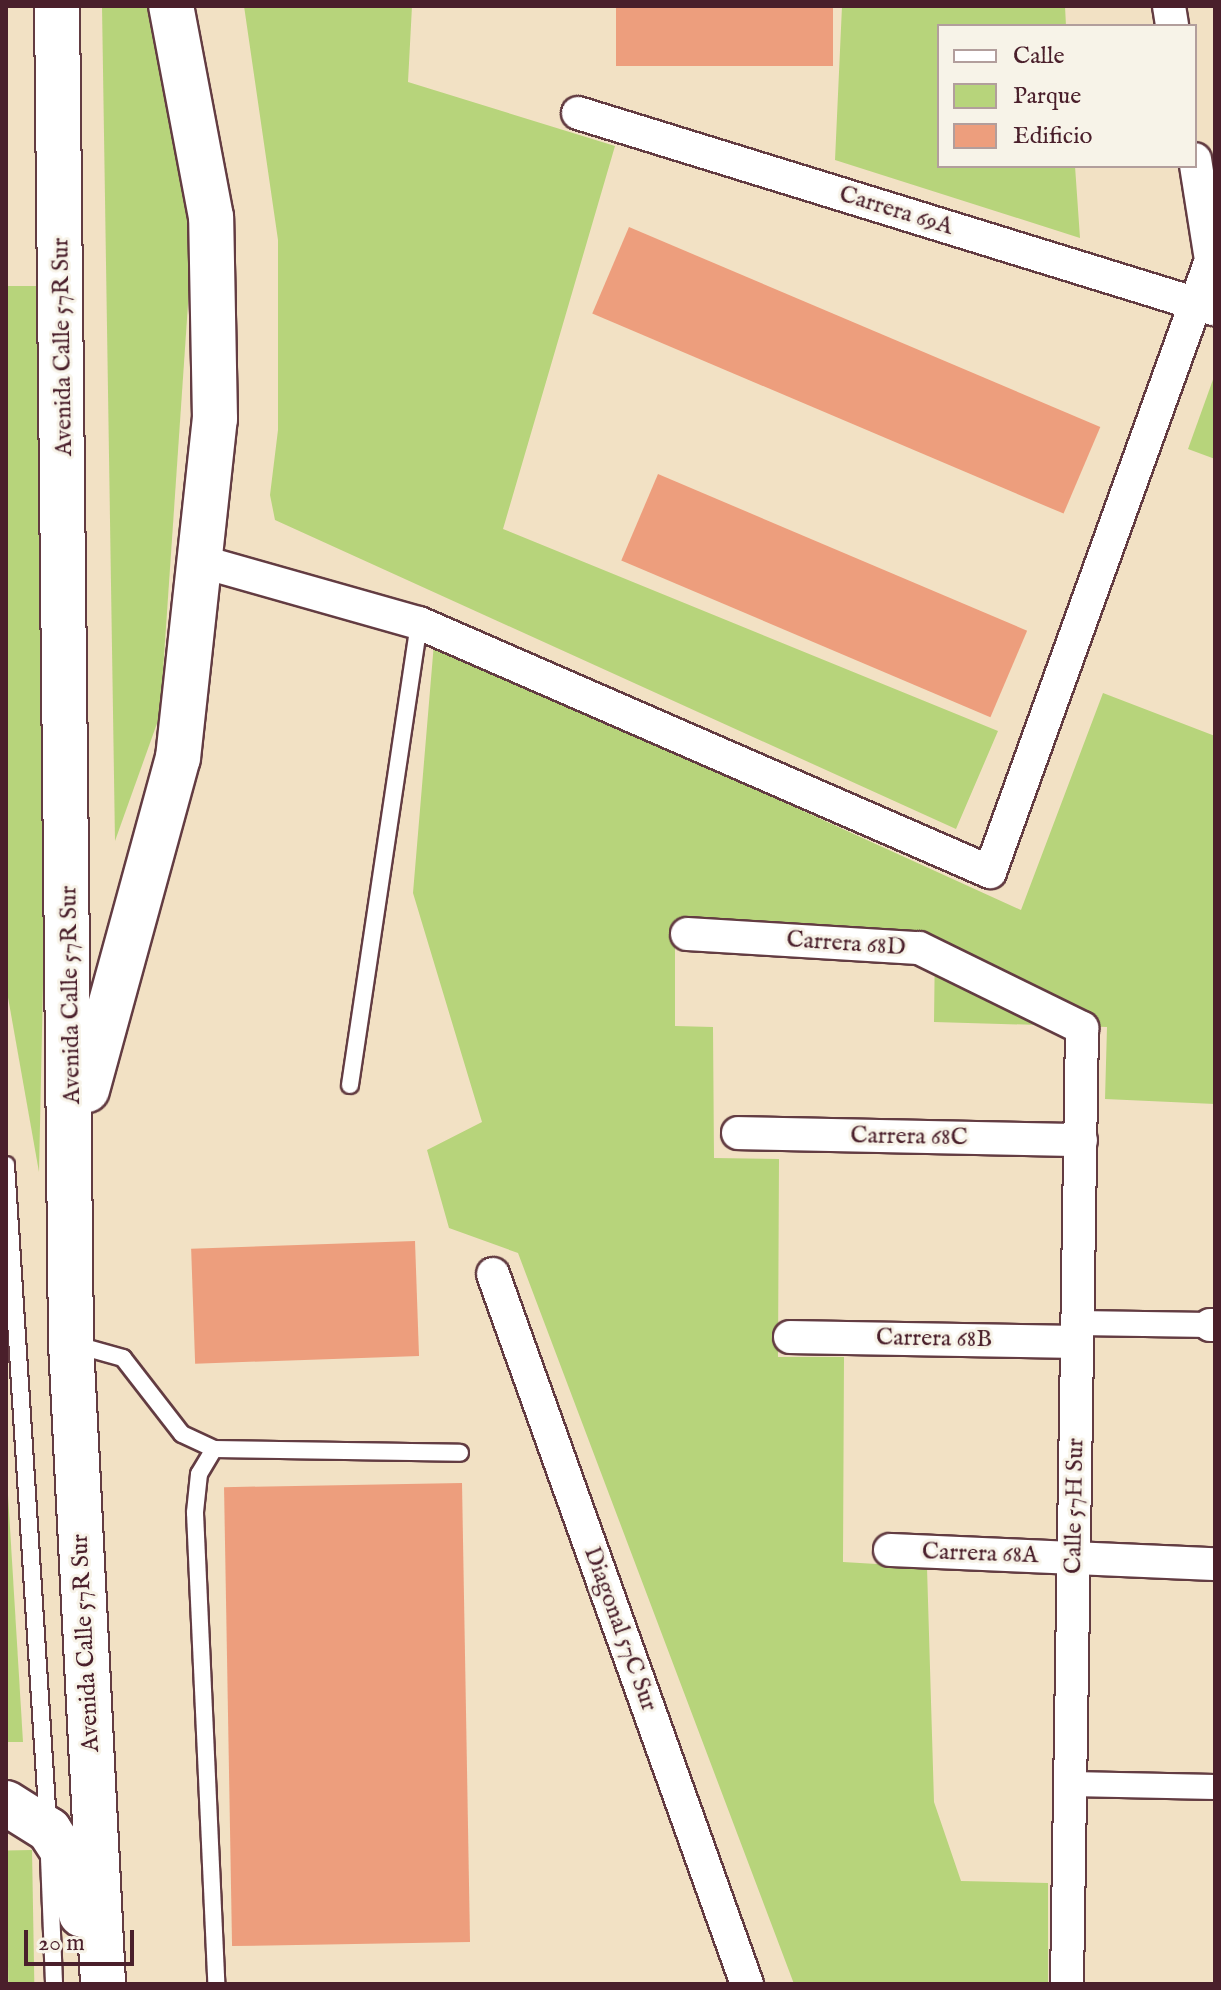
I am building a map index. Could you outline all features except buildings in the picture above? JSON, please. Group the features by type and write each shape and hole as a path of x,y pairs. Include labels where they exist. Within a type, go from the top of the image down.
{"highway":[{"name":"Avenida Calle 57R Sur","path":"57,6 73,1139 71,1343 103,1984"},
{"path":"73,1139 178,758 203,562 216,292 199,139 171,6"},
{"path":"6,1803 49,1830 77,1885 83,1984"}],"street":[{"name":"Carrera 69A","path":"578,113 1205,306"},
{"path":"203,562 419,623 990,872 1205,306 1211,260 1196,168"},
{"name":"Carrera 68D","path":"687,934 919,948 1082,1028"},
{"name":"Calle 57H Sur","path":"1067,1984 1082,1028"},
{"name":"Carrera 68C","path":"738,1133 1081,1140"},
{"name":"Diagonal 57C Sur","path":"493,1274 747,1984"},
{"path":"1078,1332 1212,1325"},
{"name":"Carrera 68B","path":"790,1337 1078,1332"},
{"name":"Carrera 68A","path":"890,1550 1215,1564"},
{"path":"1071,1784 1215,1787"}],"lane":[{"path":"350,1085 419,623"},
{"path":"6,1165 49,1830 54,1984"},
{"path":"71,1343 123,1358 182,1434 214,1449 460,1453"},
{"path":"214,1449 199,1474 195,1513 216,1984"}],"green space":[{"path":"102,6 149,6 187,201 190,275 160,715 115,841"},
{"path":"244,6 412,6 408,82 615,146 503,529 998,731 956,829 275,520 270,495 278,430 278,240"},
{"path":"842,6 1065,6 1066,24 937,24 937,168 1075,168 1080,238 835,160"},
{"path":"6,286 39,286 48,749 39,1172 6,986"},
{"path":"1215,374 1215,459 1188,449"},
{"path":"434,643 1021,910 1103,693 1215,736 1215,1104 1105,1099 1107,1027 934,1022 935,940 675,919 675,1026 713,1027 714,1158 779,1159 778,1357 844,1357 843,1562 927,1567 934,1802 961,1881 1048,1883 1048,1984 794,1984 518,1253 449,1228 427,1150 482,1122 413,893"},
{"path":"6,1462 23,1742 6,1742"},
{"path":"6,1850 32,1850 34,1984 8,1984"}]}
